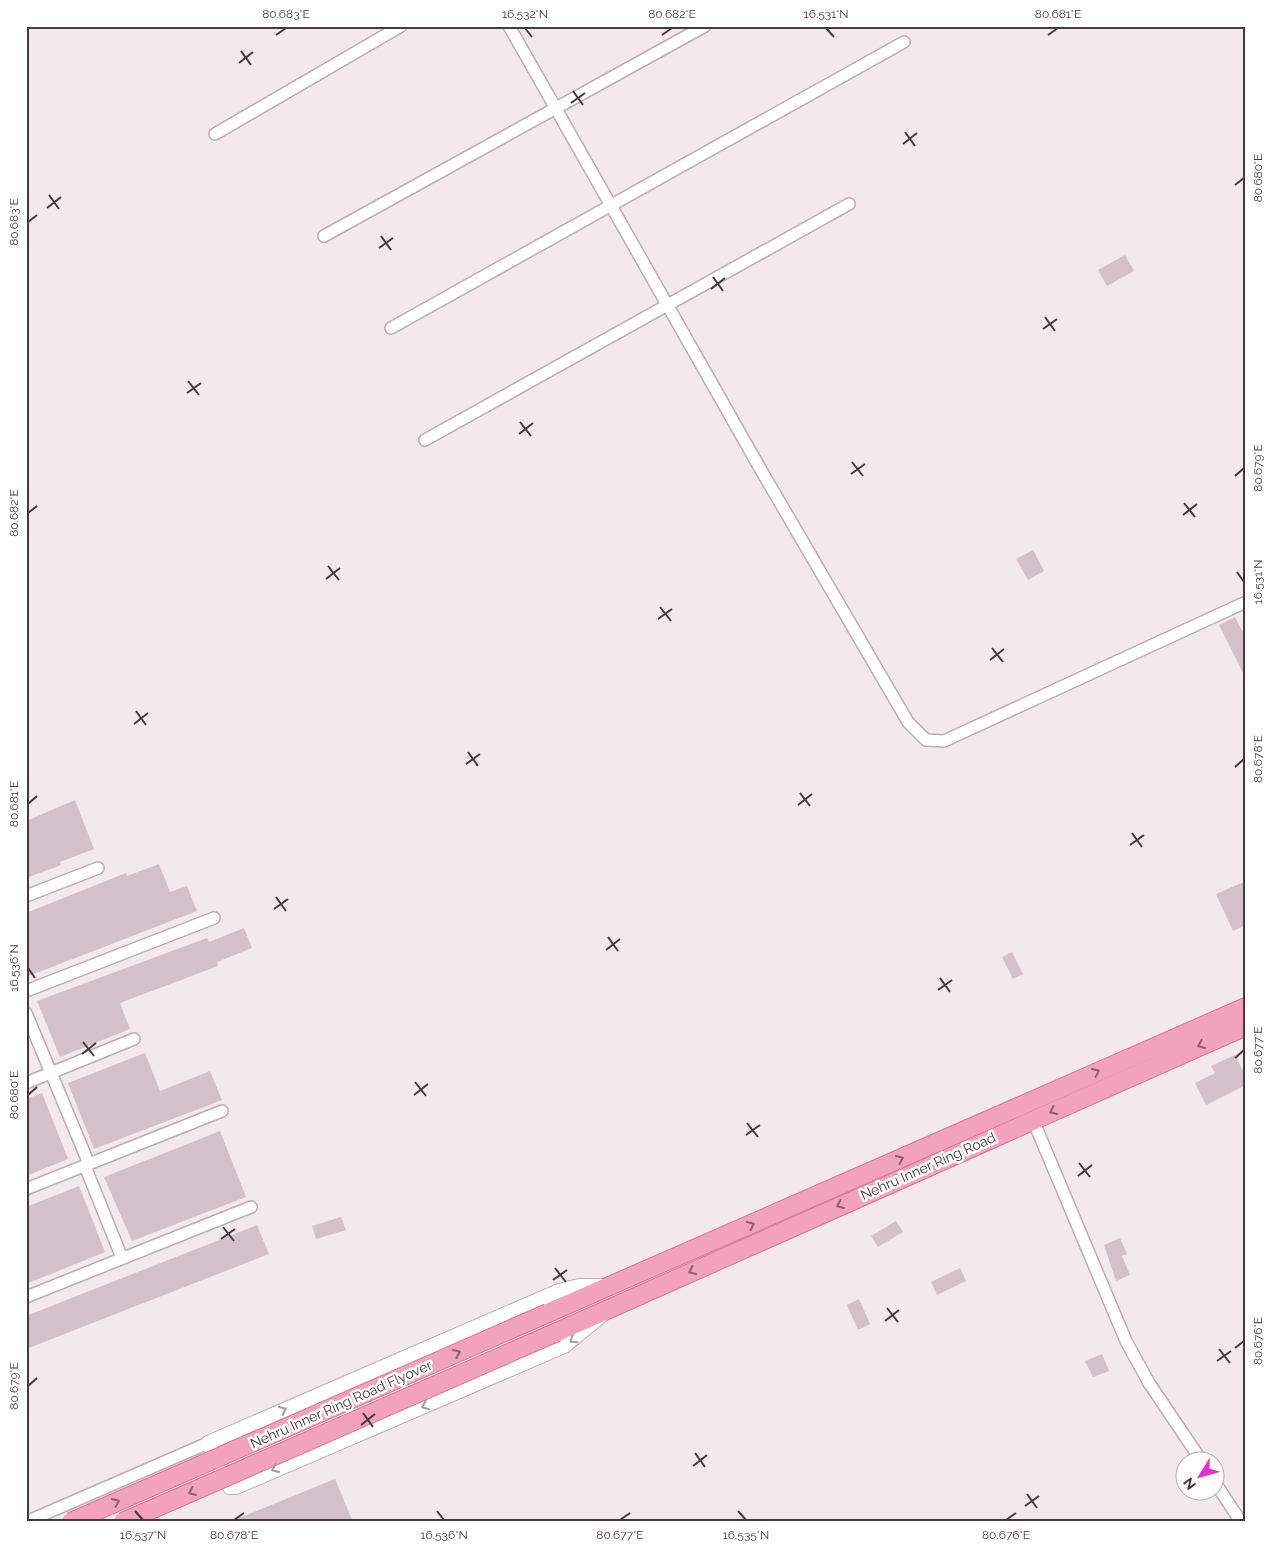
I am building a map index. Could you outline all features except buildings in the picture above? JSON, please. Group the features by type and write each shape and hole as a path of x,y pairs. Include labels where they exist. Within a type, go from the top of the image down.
{"main road":[{"name":"Nehru Inner Ring Road","path":"610,1286 1246,1006"},
{"name":"Nehru Inner Ring Road","path":"610,1308 1246,1026"},
{"path":"724,1237 731,1254"},
{"name":"Nehru Inner Ring Road Flyover","path":"71,1522 610,1286"},
{"name":"Nehru Inner Ring Road Flyover","path":"123,1522 610,1308"}],"street":[{"path":"215,134 401,26"},
{"path":"510,26 610,205 903,714 926,740 944,741 1246,602"},
{"path":"324,236 706,26"},
{"path":"390,328 904,42"},
{"path":"425,440 849,204"},
{"path":"26,896 98,868"},
{"path":"26,991 214,918"},
{"path":"26,1013 122,1258"},
{"path":"26,1083 134,1039"},
{"path":"26,1189 222,1111"},
{"path":"1033,1120 1126,1342 1149,1383 1194,1450"},
{"path":"26,1297 251,1206"},
{"path":"26,1522 559,1291 579,1286 610,1286"},
{"path":"208,1443 230,1487 236,1487 564,1346 610,1308"},
{"path":"1224,1496 1242,1522"}]}
